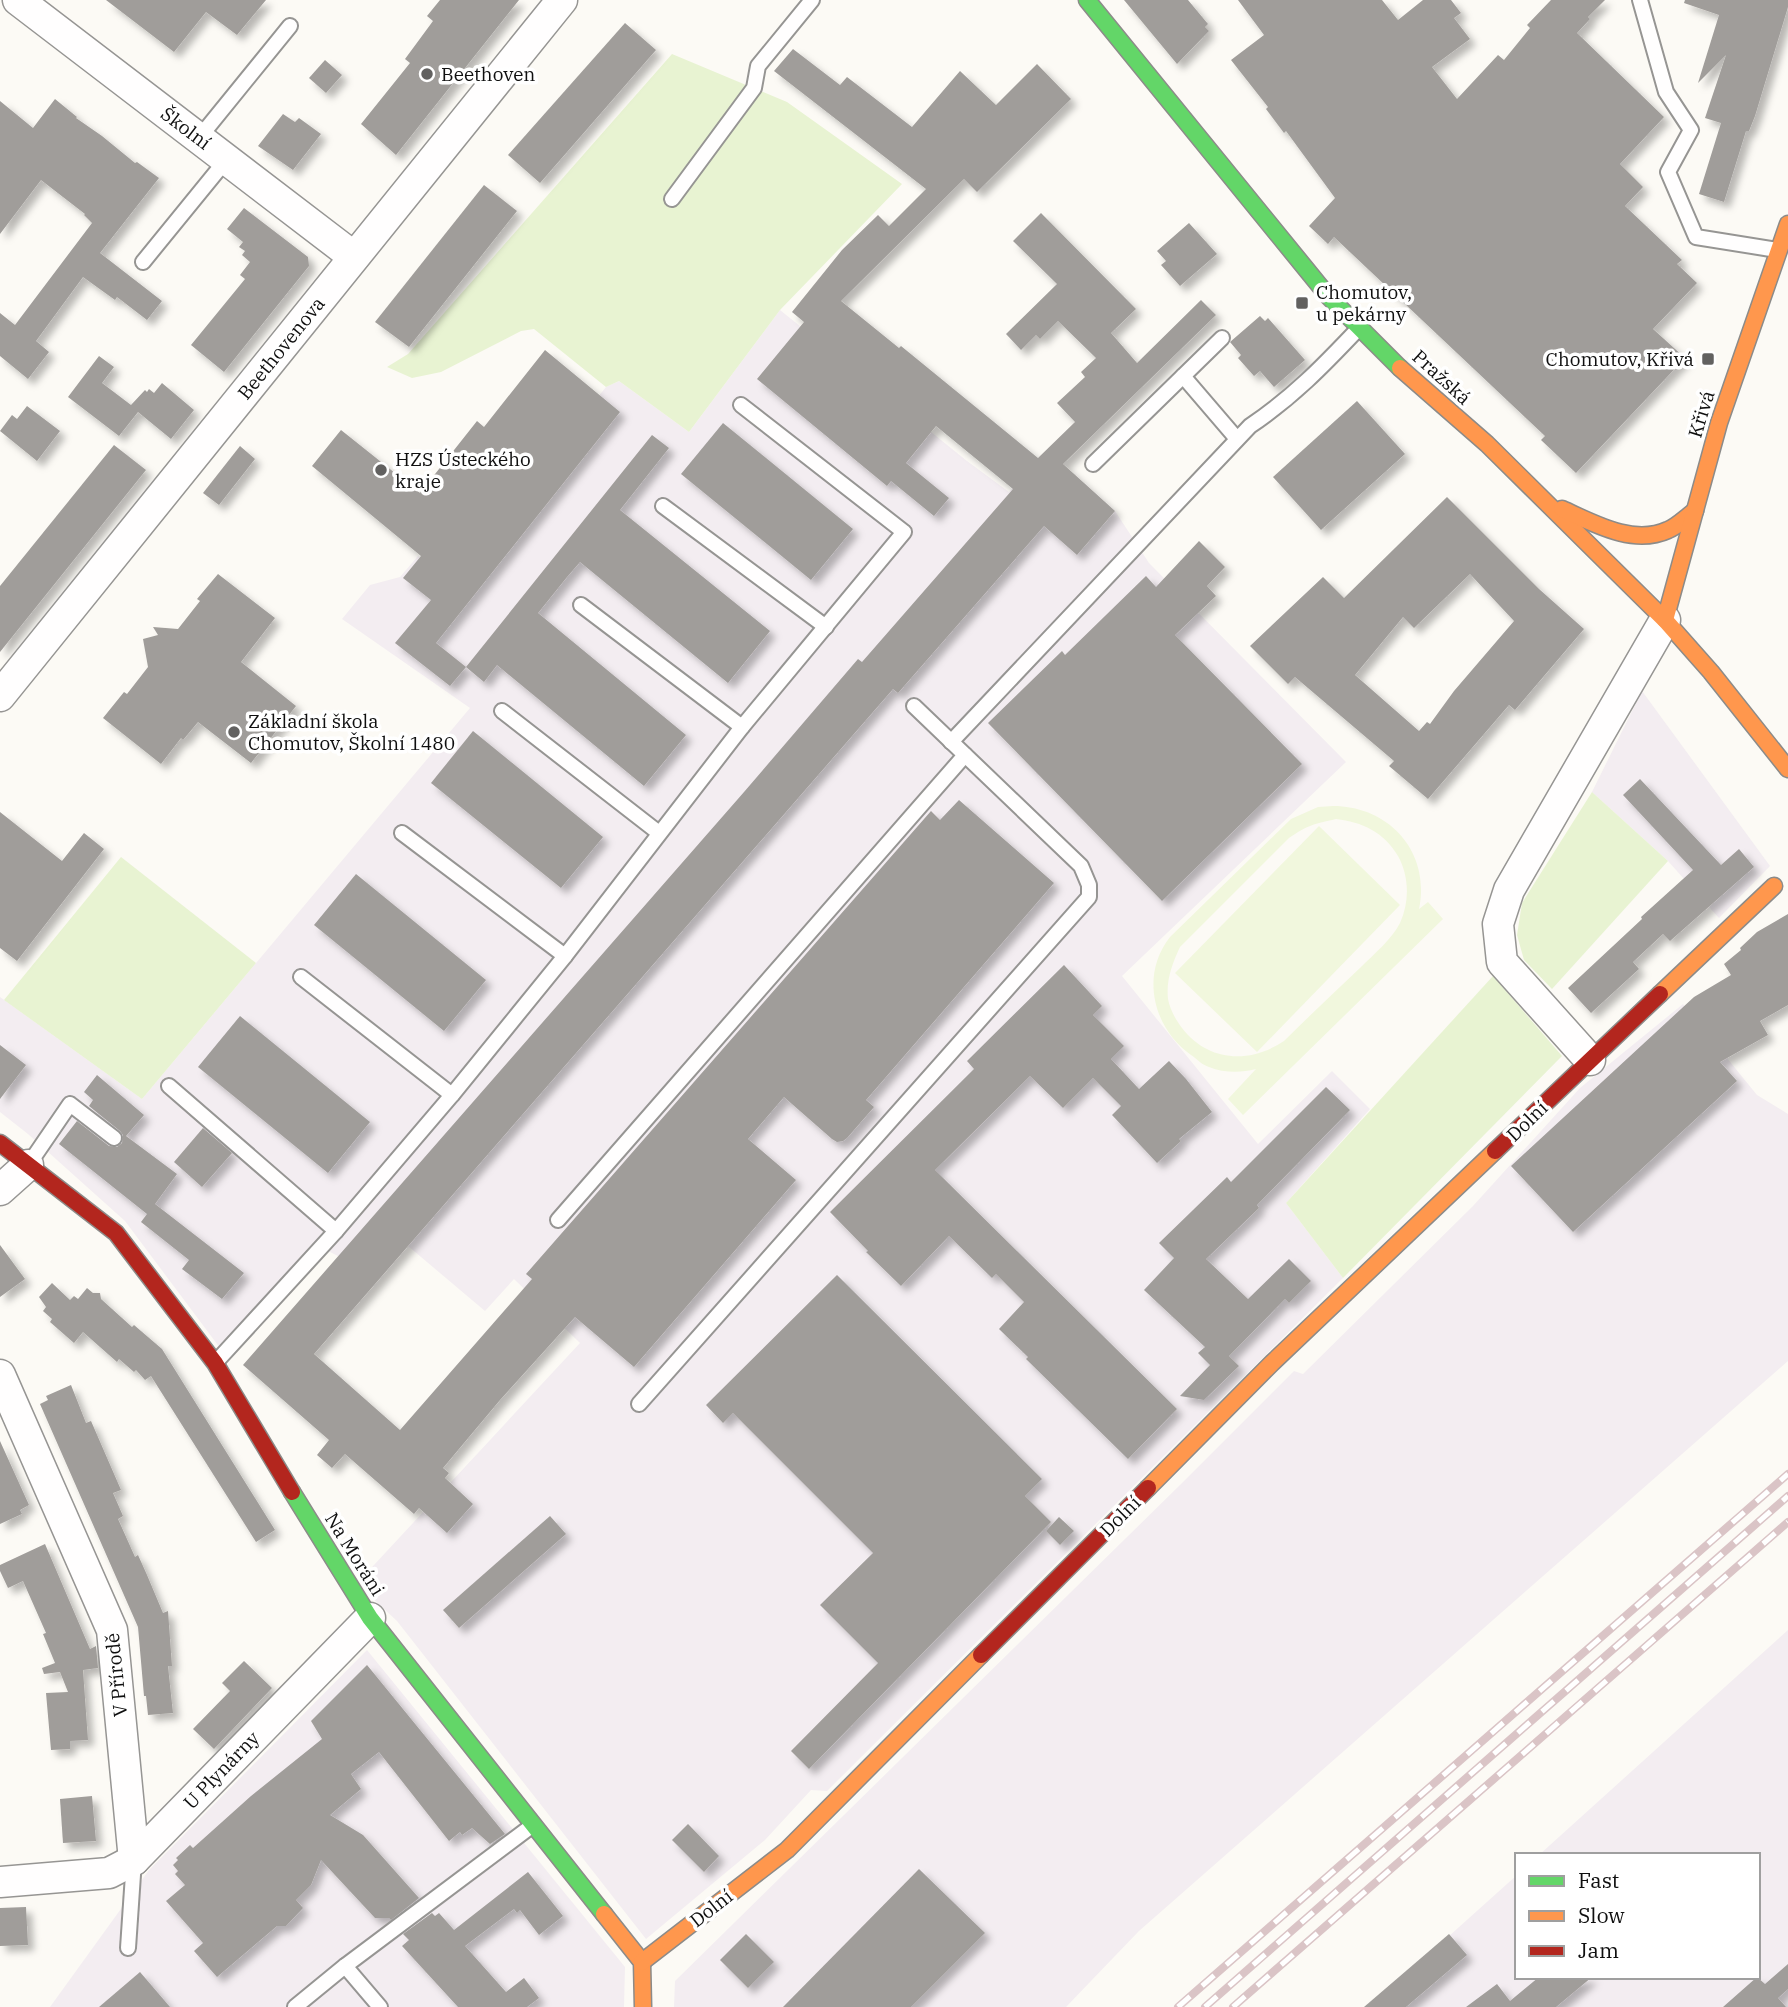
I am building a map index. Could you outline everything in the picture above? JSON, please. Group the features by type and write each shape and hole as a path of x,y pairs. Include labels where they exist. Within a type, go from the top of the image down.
{"street":[{"name":"Školní","path":"18,0 354,257"},
{"name":"Beethovenova","path":"0,696 562,0"},
{"name":"Pražská","path":"1087,0 1328,296 1404,372 1487,444 1665,620 1729,693 1788,769"},
{"name":"Křivá","path":"1665,620 1719,423 1788,225"},
{"path":"1546,502 1602,527 1627,534 1649,536 1669,529 1695,511"},
{"path":"1590,1060 1502,962 1498,924 1508,890 1665,620"},
{"name":"Dolní","path":"642,1962 787,1850 1272,1363 1774,886"},
{"name":"Na Moráni","path":"0,1143 116,1233 215,1363 370,1618 642,1962"},
{"path":"0,1190 28,1165"},
{"name":"V Přírodě","path":"0,1375 113,1629 134,1860"},
{"name":"U Plynárny","path":"134,1860 370,1618"},
{"path":"0,1882 109,1873 134,1860"},
{"path":"642,1962 643,2007"}],"lane":[{"path":"672,199 754,88 758,66 812,0"},
{"path":"1640,0 1666,92 1691,130 1668,172 1696,237 1779,250"},
{"path":"200,138 290,26"},
{"path":"143,262 227,159"},
{"path":"951,742 1237,439 1318,372 1359,328"},
{"path":"1093,464 1222,338"},
{"path":"1184,376 1237,439"},
{"path":"215,1363 336,1231 452,1095 565,956 742,727 904,532 741,405"},
{"path":"663,506 825,627"},
{"path":"581,605 742,727"},
{"path":"639,1404 1089,897 1089,885 1081,866 914,706"},
{"path":"502,711 659,833"},
{"path":"558,1220 965,755"},
{"path":"402,833 565,956"},
{"path":"301,977 452,1095"},
{"path":"169,1086 336,1231"},
{"path":"28,1165 71,1104 114,1138"},
{"path":"295,2007 345,1966 534,1824"},
{"path":"128,1948 134,1860"},
{"path":"345,1966 380,2007"}],"shaded area":[{"path":"780,310 1009,492 1047,450 1115,511 1149,563 1346,762 1122,976 1258,1144 1332,1071 1370,1109 1286,1203 1343,1278 827,1791 811,1790 765,1840 646,1939 397,1621 368,1594 361,1579 580,1343 514,1279 485,1311 408,1246 373,1286 338,1256 322,1248 229,1360 125,1221 0,1112 0,997 142,1099 470,708 342,619 370,585 400,577 418,556 451,581 606,387 619,381 689,432"},
{"path":"1642,691 1770,866 1719,918 1668,861 1592,792"},
{"path":"1683,1004 1757,1095 1788,1114 1788,1361 1139,1931 1066,2007 674,2007 675,1981 1294,1371 1303,1374 1473,1206 1580,1088"},
{"path":"1788,1630 1788,2007 1370,2007 1515,1877 1515,1979 1760,1979 1760,1853 1541,1853"},
{"path":"367,1650 625,1967 624,2007 50,2007 149,1870"}],"green space":[{"path":"672,54 787,102 902,184 780,310 689,432 619,381 606,387 534,329 521,331 441,372 412,378 387,367 408,354"},
{"path":"1592,792 1668,861 1552,989 1524,960 1517,935 1522,903"},
{"path":"1318,807 1353,808 1372,814 1402,836 1412,851 1418,869 1421,888 1419,909 1428,902 1443,919 1243,1115 1228,1099 1256,1069 1232,1072 1215,1069 1206,1066 1178,1044 1167,1031 1155,1000 1155,968 1170,937 1291,819","holes":["1336,819 1346,820 1379,835 1392,848 1402,864 1407,897 1397,929 1377,952 1284,1041 1244,1056 1230,1056 1204,1048 1182,1028 1169,1003 1169,979 1180,947 1289,838 1316,824"]},
{"path":"1319,826 1400,905 1257,1052 1175,973"},
{"path":"121,857 256,963 142,1099 4,1000"},
{"path":"1493,976 1562,1056 1343,1278 1286,1203"}],"building":[{"path":"106,0 266,0 237,35 206,12 174,52"},
{"path":"440,0 519,0 396,155 361,124 410,63 405,59 433,21 427,16"},
{"path":"1124,0 1188,0 1208,24 1205,27 1209,31 1177,64"},
{"path":"1238,0 1382,0 1398,20 1423,0 1451,0 1461,13 1454,18 1470,39 1432,67 1457,99 1498,55 1504,60 1530,28 1527,25 1551,0 1605,0 1577,33 1664,117 1620,164 1643,187 1625,206 1682,260 1677,264 1697,283 1653,329 1685,358 1576,473 1541,440 1545,436 1334,237 1328,244 1309,226 1335,198 1231,60 1264,35"},
{"path":"1685,0 1788,0 1755,116 1749,131 1746,131 1724,202 1699,194 1721,123 1705,118 1726,55 1698,83 1719,15 1684,3"},
{"path":"625,23 656,50 540,183 508,155"},
{"path":"793,49 840,85 847,77 912,127 960,71 996,105 1037,64 1071,99 977,192 964,179 841,301 899,348 901,346 1038,458 1075,422 1057,403 1085,377 1081,372 1096,358 1058,321 1040,339 1036,335 1021,350 1006,334 1057,284 1013,241 1041,213 1136,309 1111,333 1137,363 1201,300 1216,315 1063,464 1115,511 1077,555 1044,526 898,693 893,689 314,1354 400,1430 532,1279 526,1274 931,811 940,820 959,800 1054,883 866,1100 874,1107 847,1138 837,1142 832,1139 784,1097 748,1139 796,1180 634,1367 575,1317 443,1468 449,1473 445,1478 473,1504 447,1533 419,1508 414,1514 345,1454 332,1468 317,1455 329,1440 243,1365 858,659 862,662 1013,489 936,426 906,463 949,498 934,516 891,481 887,486 757,379 804,322 792,312 842,250 878,215 889,226 926,189 774,71"},
{"path":"325,60 342,75 326,93 309,78"},
{"path":"55,99 135,163 159,178 100,253 162,301 147,320 117,297 115,300 83,277 36,341 49,352 28,379 0,356 0,313 15,325 92,223 85,214 41,180 0,234 0,101 33,128"},
{"path":"283,114 295,122 299,118 321,134 293,170 258,146"},
{"path":"484,185 517,211 409,347 375,322"},
{"path":"244,208 308,257 309,266 224,372 191,345 245,279 240,275 250,262 242,255 245,251 239,247 243,242 227,229"},
{"path":"1189,223 1217,254 1180,286 1161,265 1166,261 1157,251"},
{"path":"1260,316 1265,321 1268,318 1305,360 1274,387 1260,371 1254,376 1238,358 1241,355 1230,342"},
{"path":"545,350 620,412 436,643 466,667 450,686 395,643 431,600 403,578 421,556 312,466 341,430 420,493 477,421 484,427"},
{"path":"99,356 114,367 102,383 131,405 145,390 147,392 149,389 154,393 162,383 194,410 171,439 138,412 119,436 68,397"},
{"path":"1357,401 1405,454 1321,530 1273,477"},
{"path":"27,406 60,431 37,461 0,431 12,415 17,419"},
{"path":"723,423 853,529 811,580 681,474"},
{"path":"652,435 669,448 620,510 770,631 728,683 580,562 567,577 538,613 686,735 644,786 497,665 484,682 466,667"},
{"path":"114,445 146,470 0,652 0,586"},
{"path":"240,446 255,459 219,505 203,493"},
{"path":"1447,497 1539,589 1584,629 1515,710 1509,705 1428,799 1389,766 1394,761 1295,677 1288,684 1250,646 1323,577 1344,598","holes":["1470,574 1514,621 1454,691 1430,724 1427,722 1419,731 1355,675 1403,617 1414,628"]},
{"path":"1199,541 1225,567 1207,586 1216,596 1175,635 1302,764 1162,901 988,723 1062,651 1065,655 1146,576 1156,587"},
{"path":"218,574 275,618 241,662 296,706 251,763 198,722 183,740 181,738 161,764 103,718 124,692 127,694 148,667 143,639 158,635 153,627 178,629 200,601 197,599"},
{"path":"473,731 603,837 561,888 431,783"},
{"path":"1640,779 1721,865 1739,849 1754,867 1670,941 1663,934 1633,962 1639,969 1591,1013 1568,988 1693,870 1623,795"},
{"path":"0,812 62,861 84,833 104,849 17,961 0,948"},
{"path":"356,874 486,980 444,1031 314,925"},
{"path":"1788,914 1788,1005 1760,1021 1768,1035 1720,1062 1737,1081 1573,1232 1511,1166 1694,997 1731,975 1724,964 1757,932"},
{"path":"1064,965 1102,1006 1093,1015 1124,1046 1111,1059 1139,1089 1169,1061 1212,1112 1179,1139 1181,1141 1157,1163 1112,1115 1121,1106 1093,1078 1063,1108 1030,1076 935,1170 1177,1409 1128,1459 999,1329 1024,1302 996,1274 992,1278 949,1236 901,1286 830,1212 974,1069 967,1061"},
{"path":"240,1016 370,1122 328,1173 198,1067"},
{"path":"0,1045 26,1065 0,1099"},
{"path":"97,1075 144,1115 126,1136 177,1174 155,1204 244,1273 222,1299 182,1269 189,1260 141,1222 147,1214 59,1144 77,1121 109,1146 117,1147 122,1143 123,1135 120,1131 89,1106 93,1100 84,1092"},
{"path":"1326,1087 1350,1110 1257,1205 1259,1208 1206,1259 1248,1299 1289,1259 1311,1281 1289,1303 1285,1299 1229,1356 1239,1366 1204,1400 1180,1396 1210,1365 1198,1353 1205,1347 1144,1290 1174,1258 1159,1243 1227,1177 1231,1182"},
{"path":"203,1128 232,1153 202,1187 174,1162"},
{"path":"0,1245 25,1279 0,1297"},
{"path":"837,1275 1042,1479 1025,1496 1051,1522 809,1769 791,1751 878,1663 820,1605 873,1553 733,1413 723,1423 706,1405"},
{"path":"52,1283 70,1300 74,1296 78,1299 87,1288 93,1293 100,1293 101,1299 132,1327 134,1325 162,1349 275,1530 256,1542 151,1376 145,1380 136,1370 134,1372 119,1359 117,1362 83,1332 74,1343 50,1322 52,1319 43,1311 46,1307 39,1297"},
{"path":"71,1385 86,1423 91,1421 121,1490 113,1493 123,1516 118,1519 135,1557 138,1555 163,1613 168,1611 172,1666 168,1666 173,1713 148,1715 138,1627 40,1404 48,1400 46,1396"},
{"path":"0,1441 29,1505 20,1510 22,1514 0,1524"},
{"path":"550,1516 566,1534 459,1628 443,1610"},
{"path":"1059,1517 1074,1531 1060,1545 1046,1531"},
{"path":"45,1544 90,1649 96,1646 98,1668 83,1670 88,1740 70,1741 70,1749 51,1750 46,1693 68,1692 60,1672 44,1674 42,1668 55,1663 43,1634 46,1633 23,1581 8,1588 0,1571 0,1565"},
{"path":"244,1661 272,1688 214,1749 193,1729 230,1691 222,1683"},
{"path":"367,1665 505,1834 490,1844 472,1828 462,1835 460,1832 449,1841 379,1752 351,1774 361,1789 330,1815 363,1835 419,1898 391,1920 375,1918 321,1860 311,1885 296,1900 303,1908 286,1926 277,1926 217,1977 194,1951 203,1943 166,1901 185,1885 175,1874 178,1871 173,1865 178,1860 176,1858 190,1845 193,1848 251,1796 322,1739 311,1721"},
{"path":"92,1796 96,1841 63,1843 60,1799"},
{"path":"688,1824 719,1856 704,1872 672,1840"},
{"path":"919,1869 985,1933 911,2007 783,2007"},
{"path":"528,1872 563,1916 539,1935 520,1910 517,1913 514,1909 465,1946 506,1992 524,1978 539,1998 527,2007 458,2007 402,1946 409,1940 403,1934 432,1913 435,1916 439,1913 454,1930"},
{"path":"26,1907 28,1945 0,1946 0,1908"},
{"path":"746,1934 774,1962 748,1988 720,1960"},
{"path":"1449,1934 1467,1955 1406,2007 1364,2007"},
{"path":"1788,1964 1788,1989 1778,1998 1786,2007 1723,2007 1755,1979 1765,1984"},
{"path":"140,1972 170,2007 99,2007"},
{"path":"1537,1979 1590,1979 1556,2007 1466,2007 1497,1984 1510,2001"}],"railway":[{"path":"1178,2007 1788,1474"},
{"path":"1205,2007 1788,1496"},
{"path":"1233,2007 1788,1522"}],"traffic: fast":[{"path":"1087,0 1328,296 1400,368"},
{"path":"292,1492 370,1618 604,1914"}],"traffic: slow":[{"path":"1665,620 1719,423 1788,224"},
{"path":"1400,368 1487,444 1665,620 1711,672 1788,769"},
{"path":"1562,509 1614,531 1641,535 1668,530 1695,511"},
{"path":"1660,994 1774,886"},
{"path":"1148,1488 1272,1363 1495,1151"},
{"path":"642,1962 787,1850 981,1655"},
{"path":"604,1914 642,1962 643,2007"}],"traffic: jam":[{"path":"1495,1151 1660,994"},
{"path":"0,1143 116,1233 215,1363 292,1492"},
{"path":"981,1655 1148,1488"}],"place":[{"name":"Beethoven","path":"427,74"},
{"name":"Chomutov, u pekárny","path":"1302,303"},
{"name":"Chomutov, Křivá","path":"1708,359"},
{"name":"HZS Ústeckého kraje","path":"381,470"},
{"name":"Základní škola Chomutov, Školní 1480","path":"234,732"}]}
